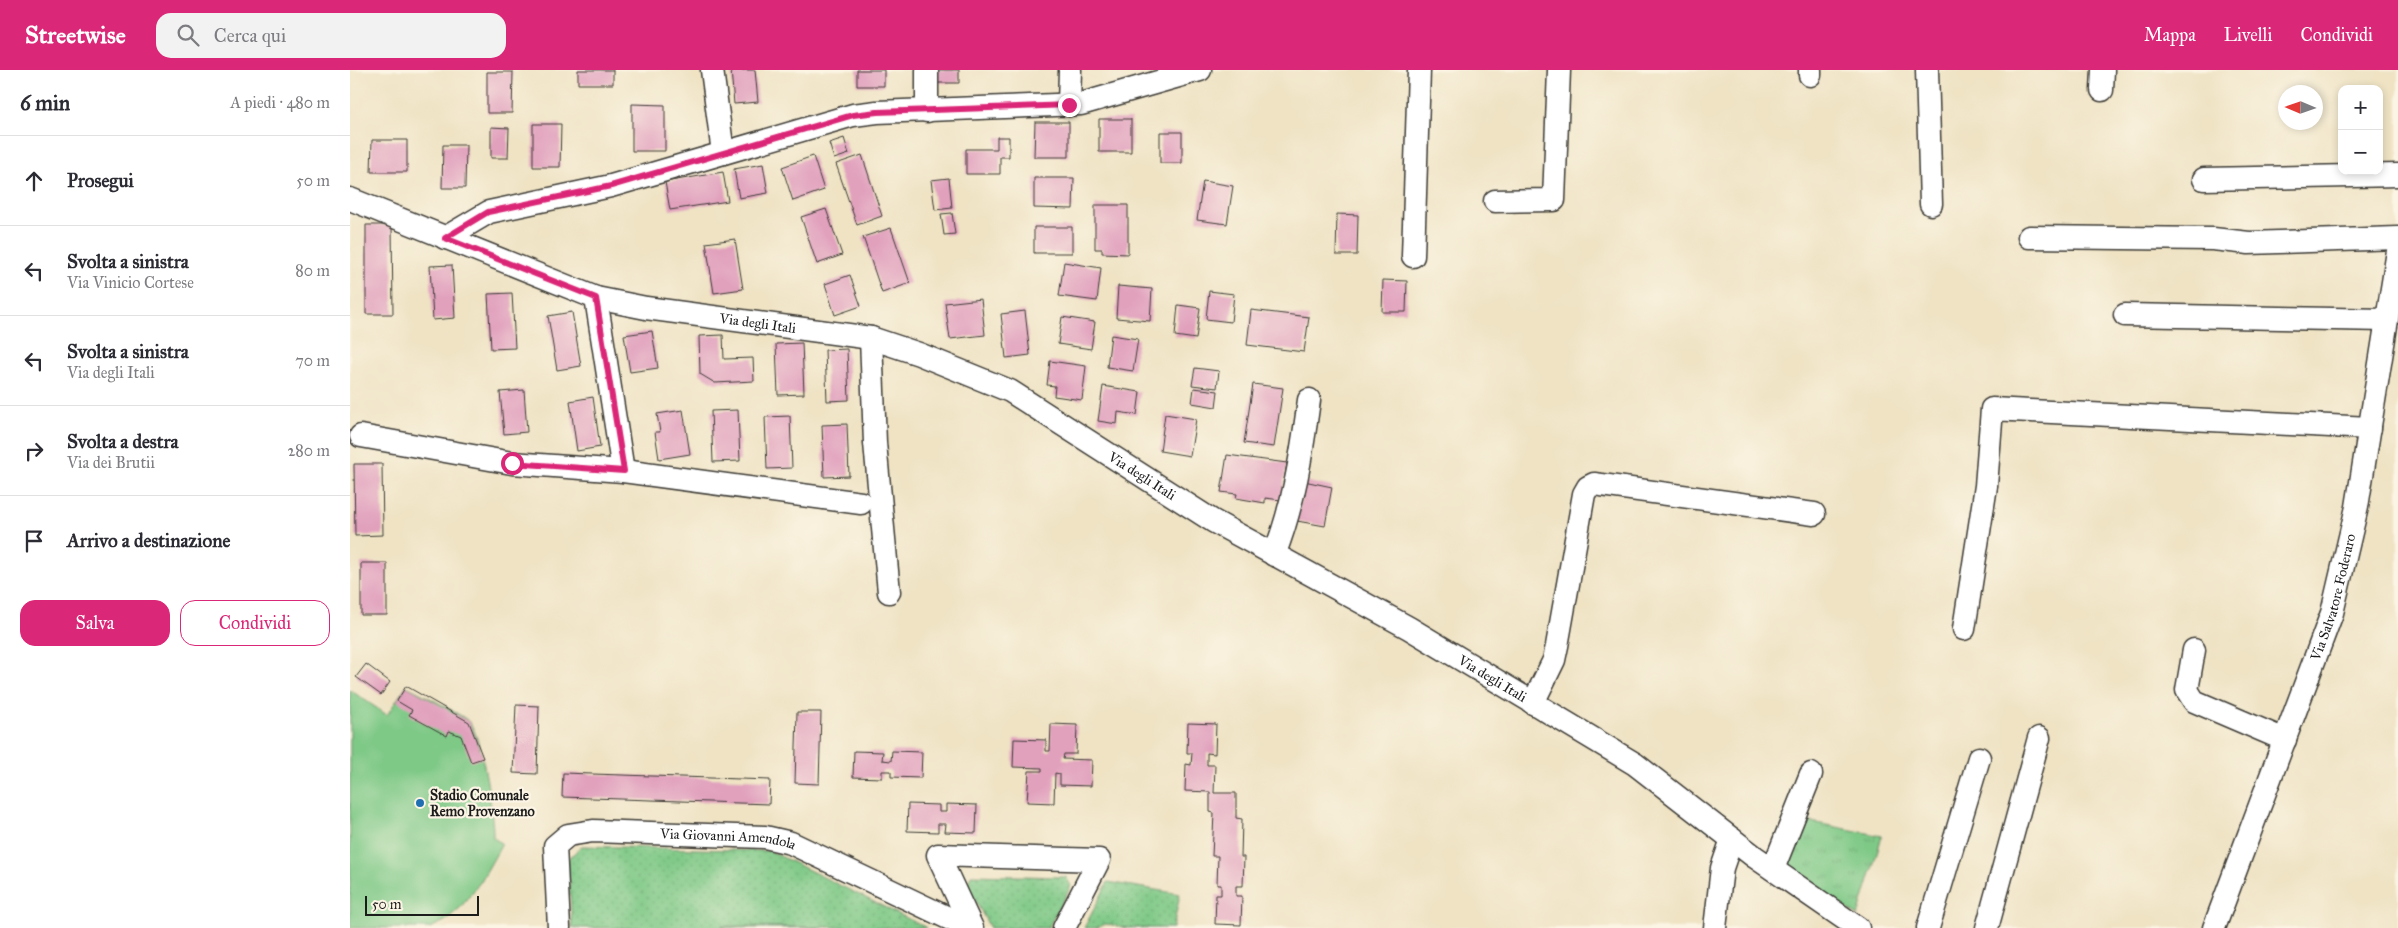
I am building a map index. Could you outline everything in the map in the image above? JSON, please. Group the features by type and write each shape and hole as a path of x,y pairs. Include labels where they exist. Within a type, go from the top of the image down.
{"street":[{"path":"712,70 723,153"},
{"path":"927,111 928,70"},
{"path":"1069,105 1070,70"},
{"path":"445,238 488,212 611,186 853,115 877,112 1080,104 1200,70"},
{"path":"1413,256 1418,70"},
{"path":"1495,201 1554,200 1560,70"},
{"path":"1927,70 1932,204"},
{"path":"2204,179 2398,175"},
{"name":"Via degli Itali","path":"350,199 596,298 646,308 871,338 919,354 1010,391 1213,522 1409,628 1635,764 1732,839 1858,928"},
{"path":"2029,237 2213,239 2249,243 2398,238"},
{"name":"Via Salvatore Foderaro","path":"2214,928 2332,613 2357,507 2398,250"},
{"path":"596,298 624,471"},
{"path":"2125,315 2386,320"},
{"path":"871,338 875,443 889,592"},
{"path":"1274,555 1283,532 1300,465 1309,400"},
{"path":"1964,629 1986,486 1992,409 2370,428"},
{"path":"361,436 512,463 624,471 861,504"},
{"path":"1533,703 1554,660 1584,494 1588,487 1594,484 1814,514"},
{"path":"2194,650 2187,690 2194,701 2285,740"},
{"path":"1987,928 2039,738"},
{"path":"1928,928 1979,758"},
{"path":"1773,869 1811,774"},
{"name":"Via Giovanni Amendola","path":"559,928 555,846 568,835 593,830 765,837 791,843 970,928"},
{"path":"1715,928 1722,868 1732,839"},
{"path":"970,928 938,855 1099,860 1064,928"}],"green space":[{"name":"Stadio Comunale Remo Provenzano","path":"406,686 450,709 469,722 474,730 483,759 493,837 502,844 481,881 461,907 445,921 430,928 350,928 350,690 387,715"},
{"path":"1801,820 1882,836 1858,916 1783,869"},
{"path":"582,846 770,851 927,928 722,926 722,928 572,928 568,859"},
{"path":"971,875 1066,877 1071,886 1048,928 990,928 967,885"},
{"path":"1108,882 1180,894 1173,928 1127,928 1106,924 1096,928 1084,928"},
{"path":"722,926 823,927 823,928 722,928"}],"building":[{"path":"578,70 613,70 613,84 578,84"},
{"path":"731,70 755,70 758,102 734,104"},
{"path":"857,70 884,70 884,86 857,86"},
{"path":"934,70 959,70 959,83 934,83"},
{"path":"487,72 513,72 512,113 487,113"},
{"path":"632,104 665,105 665,151 632,151"},
{"path":"1099,119 1131,119 1131,152 1099,152"},
{"path":"1035,122 1069,122 1069,157 1034,157"},
{"path":"533,124 561,124 560,167 533,167"},
{"path":"491,127 509,128 508,158 491,158"},
{"path":"1160,132 1182,132 1182,163 1160,163"},
{"path":"997,137 1009,137 1009,157 1000,157 1000,174 966,174 966,149 997,149"},
{"path":"844,138 849,154 834,159 829,143"},
{"path":"372,140 407,140 407,172 371,172"},
{"path":"443,145 466,145 465,188 442,188"},
{"path":"862,155 882,216 857,225 836,164"},
{"path":"813,156 824,190 793,201 782,167"},
{"path":"763,164 768,193 739,198 734,169"},
{"path":"723,172 728,201 670,210 665,182"},
{"path":"949,178 952,208 935,210 931,180"},
{"path":"1034,178 1074,178 1073,209 1034,208"},
{"path":"1203,181 1233,186 1227,224 1197,220"},
{"path":"1095,205 1128,205 1128,254 1102,253 1102,249 1095,249"},
{"path":"826,209 842,255 817,264 801,217"},
{"path":"952,213 955,234 944,235 941,214"},
{"path":"1337,214 1358,215 1357,255 1336,255"},
{"path":"366,225 392,225 393,314 366,314"},
{"path":"1034,227 1072,227 1072,253 1034,253"},
{"path":"891,228 910,283 882,293 863,237"},
{"path":"735,239 743,289 714,293 706,243"},
{"path":"1064,262 1101,268 1097,301 1059,296"},
{"path":"452,265 455,318 433,320 430,266"},
{"path":"850,275 861,306 835,315 825,284"},
{"path":"1383,280 1407,281 1406,312 1382,312"},
{"path":"1118,286 1152,289 1150,321 1116,318"},
{"path":"1209,291 1234,294 1231,322 1206,319"},
{"path":"512,293 515,348 491,349 488,294"},
{"path":"981,299 985,335 950,339 945,303"},
{"path":"1178,305 1200,308 1196,339 1175,336"},
{"path":"1251,310 1309,317 1304,352 1247,345"},
{"path":"1025,311 1030,355 1006,358 1001,314"},
{"path":"572,312 581,366 557,370 548,316"},
{"path":"1062,317 1095,322 1091,349 1058,344"},
{"path":"652,331 658,368 630,372 624,335"},
{"path":"723,335 724,359 753,358 754,381 715,383 700,374 699,336"},
{"path":"1111,335 1138,339 1133,371 1107,367"},
{"path":"802,343 804,394 778,395 776,344"},
{"path":"847,349 849,400 827,401 825,350"},
{"path":"1050,361 1086,366 1082,400 1054,396 1055,386 1047,385"},
{"path":"1195,368 1219,371 1217,388 1192,385"},
{"path":"1253,384 1283,388 1274,447 1244,443"},
{"path":"1103,386 1140,392 1137,415 1118,412 1117,424 1098,421"},
{"path":"1194,388 1218,391 1216,407 1192,403"},
{"path":"524,390 527,432 504,434 500,392"},
{"path":"593,397 600,447 577,451 570,401"},
{"path":"683,410 690,454 659,459 655,432 660,432 657,414"},
{"path":"738,410 740,461 713,462 711,411"},
{"path":"1165,414 1196,419 1190,456 1160,451"},
{"path":"790,416 792,468 767,469 765,417"},
{"path":"847,424 849,476 824,477 822,425"},
{"path":"1227,455 1287,463 1281,500 1265,498 1265,503 1236,498 1237,494 1221,492"},
{"path":"354,464 382,464 383,535 355,536"},
{"path":"1304,481 1332,487 1325,526 1297,521"},
{"path":"361,563 387,563 387,615 361,615"},
{"path":"366,664 390,682 381,695 356,677"},
{"path":"406,686 469,722 483,758 471,762 461,736 449,731 447,736 409,715 412,710 397,701"},
{"path":"516,705 539,706 537,774 513,773"},
{"path":"797,712 821,712 819,784 795,783"},
{"path":"1188,723 1216,724 1215,754 1207,753 1207,765 1215,765 1214,793 1236,793 1236,818 1242,819 1241,857 1244,857 1243,886 1236,886 1236,896 1242,896 1241,925 1215,924 1216,895 1221,895 1221,885 1217,885 1218,856 1212,856 1214,813 1210,812 1210,792 1185,791 1186,764 1191,765 1192,753 1187,753"},
{"path":"1051,724 1077,725 1076,754 1064,754 1063,759 1092,760 1091,786 1060,785 1060,774 1055,773 1054,803 1027,802 1029,771 1042,771 1042,768 1013,767 1014,739 1046,740 1046,751 1050,751"},
{"path":"854,751 883,752 882,760 891,761 892,751 922,752 921,778 891,777 891,771 882,771 882,778 853,777"},
{"path":"563,773 770,780 769,804 562,797"},
{"path":"908,804 939,805 939,812 946,812 946,804 977,805 976,833 945,832 946,824 938,824 938,832 907,831"}],"place":[{"name":"Stadio Comunale Remo Provenzano","path":"420,803"}],"route":[{"path":"512,463 559,468 624,471 596,298 445,238 467,223 488,212 611,186 853,115 877,112 1069,105"}]}
